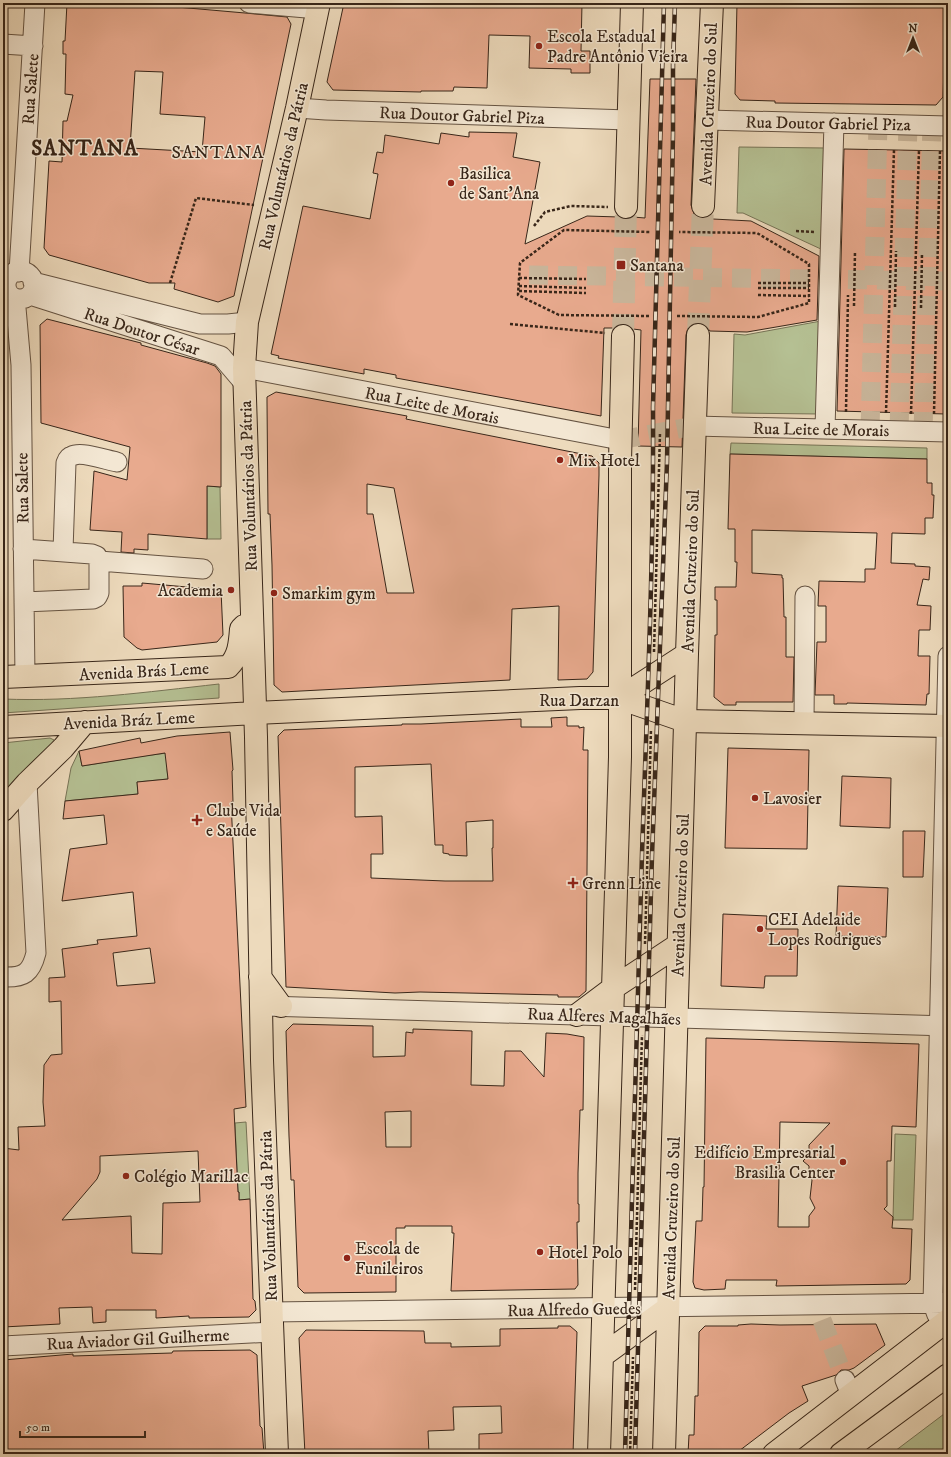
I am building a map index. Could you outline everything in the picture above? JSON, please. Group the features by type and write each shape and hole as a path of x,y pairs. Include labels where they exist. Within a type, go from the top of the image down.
{"main road":[{"path":"619,207 628,120 632,3"},
{"name":"Avenida Cruzeiro do Sul","path":"703,206 712,3"},
{"name":"Rua Voluntários da Pátria","path":"277,1454 272,1322 271,1006 260,977 255,713 244,375 247,322 297,108 319,6"},
{"path":"599,1454 620,757 620,440 617,335"},
{"name":"Avenida Cruzeiro do Sul","path":"664,1454 678,945 698,335"},
{"name":"Avenida Brás Leme","path":"3,677 228,667 233,663 237,655 241,629 252,618"},
{"path":"620,698 687,654"},
{"name":"Rua Darzan","path":"255,713 620,698 685,721 947,726"},
{"name":"Avenida Bráz Leme","path":"3,727 255,713"},
{"path":"3,810 27,783 64,748 85,722"},
{"path":"577,1015 613,988 678,945"},
{"path":"602,1356 668,1308"},
{"path":"774,1454 848,1387 946,1326"},
{"path":"842,1454 948,1375"}],"street":[{"name":"Rua Salete","path":"25,676 21,365 16,308 16,284 22,240 35,3"},
{"path":"249,3 319,6"},
{"path":"3,44 33,46"},
{"name":"Rua Doutor Gabriel Piza","path":"297,108 628,120"},
{"name":"Rua Doutor Gabriel Piza","path":"707,120 948,126"},
{"path":"825,429 834,123"},
{"name":"Rua Doutor César","path":"16,284 200,324 247,322"},
{"name":"Rua Doutor César","path":"16,284 221,356 244,375"},
{"name":"Rua Leite de Morais","path":"244,375 620,440"},
{"name":"Rua Leite de Morais","path":"694,426 825,429 947,425"},
{"path":"63,551 66,463 68,458 73,455 81,454 117,462"},
{"path":"23,549 92,554 97,556 99,561 99,593 97,597 93,599 24,602"},
{"path":"99,561 203,569"},
{"path":"804,596 804,723"},
{"path":"946,1326 941,1303 948,656"},
{"path":"3,977 11,978 26,973 33,965 36,953 27,783"},
{"name":"Rua Alferes Magalhães","path":"271,1006 944,1026"},
{"name":"Rua Alfredo Guedes","path":"272,1322 603,1308 668,1308 822,1313 941,1303"},
{"name":"Rua Aviador Gil Guilherme","path":"3,1346 272,1322"}],"path":[{"path":"886,416 894,150"},
{"path":"911,416 919,150"},
{"path":"934,417 940,151"},
{"path":"170,283 196,198 254,205"},
{"path":"534,226 545,212 572,206 619,207"},
{"path":"649,316 559,315 518,295 520,264 564,230 651,232"},
{"path":"677,316 758,317 809,303 809,264 757,233 679,232"},
{"path":"854,306 855,251"},
{"path":"895,307 896,251"},
{"path":"921,308 922,253"},
{"path":"946,307 947,254"},
{"path":"519,278 586,279"},
{"path":"758,283 809,283"},
{"path":"519,286 586,288"},
{"path":"758,288 809,288"},
{"path":"519,291 586,293"},
{"path":"758,295 809,296"},
{"path":"510,324 617,335"},
{"path":"947,425 948,340"},
{"path":"659,462 660,433"}],"green space":[{"path":"739,147 826,148 823,250 743,213 737,213"},
{"path":"821,321 819,414 732,413 734,334 745,335"},
{"path":"731,443 927,448 927,459 730,454"},
{"path":"207,486 220,487 221,539 207,539"},
{"path":"219,684 219,698 3,713 3,699 30,700 84,698"},
{"path":"50,738 54,740 52,743 3,793 3,743"},
{"path":"79,751 82,766 175,752 167,769 168,779 137,782 138,794 65,801 71,768"},
{"path":"246,1122 250,1199 239,1200 235,1123"},
{"path":"895,1134 916,1135 913,1220 893,1220"},
{"path":"948,1411 948,1454 891,1454"}],"building":[{"path":"67,3 131,3 287,17 291,24 234,296 218,302 174,289 175,283 149,283 49,255 44,248 49,161 62,162 63,121 67,121 73,95 65,94 66,54 63,54 63,41 65,41","holes":["135,71 163,72 160,114 205,117 202,152 130,148"]},
{"path":"344,3 471,3 555,6 555,3 582,3 581,51 590,51 590,73 571,73 571,69 529,68 530,36 489,35 487,88 454,87 453,91 421,92 333,90 327,82"},
{"path":"737,3 947,3 943,97 936,105 775,103 775,101 740,100 735,94"},
{"path":"650,79 696,79 691,205 694,218 751,221 819,256 817,320 747,332 710,331 705,325 699,323 692,324 688,328 686,335 682,447 638,446 641,330 633,329 629,325 624,324 617,325 613,328 604,328 601,416 396,378 396,375 364,369 364,374 278,358 279,356 271,354 303,206 370,219 378,174 373,173 377,152 383,153 385,135 439,144 441,133 469,137 469,132 517,133 513,157 540,162 525,244 587,216 619,217 625,219 633,217 645,218"},
{"path":"844,149 948,151 948,340 946,414 837,411"},
{"path":"47,319 141,343 141,345 207,363 215,366 221,374 221,487 207,486 207,539 148,534 148,550 134,549 134,553 121,552 122,532 90,530 94,471 127,480 130,447 41,423 40,325"},
{"path":"276,392 407,416 406,419 592,456 599,463 599,475 593,672 587,679 558,680 559,606 512,609 510,680 282,692 274,685 272,565 270,514 268,514 267,397","holes":["367,484 394,488 414,593 387,593 373,514 367,514"]},
{"path":"730,454 927,459 927,483 932,483 932,495 934,495 933,518 925,518 925,534 892,533 891,563 915,564 915,566 930,567 929,580 923,579 917,605 931,606 930,630 919,630 918,656 930,656 929,694 927,694 926,705 834,704 834,695 815,695 817,642 826,642 826,606 818,606 819,581 865,582 865,569 875,569 877,533 752,530 752,573 782,575 783,578 784,617 786,617 786,657 794,657 793,702 736,702 736,705 724,705 714,697 715,635 717,635 717,600 715,600 715,587 736,587 737,562 735,562 735,529 728,529"},
{"path":"142,583 221,590 223,635 217,642 142,650 137,648 124,637 123,586 142,586"},
{"path":"567,717 567,726 579,726 579,728 584,727 583,750 588,750 586,991 579,997 558,997 558,995 420,992 395,993 286,987 278,736 284,730 521,719 521,727 552,727 551,718","holes":["431,764 435,845 443,845 443,853 449,855 467,856 466,822 493,820 493,881 371,878 371,854 383,854 382,816 355,817 355,767"]},
{"path":"230,732 233,770 233,802 231,802 246,1107 234,1109 239,1200 250,1199 253,1299 255,1301 256,1310 249,1317 189,1318 189,1316 156,1318 156,1310 106,1310 106,1322 93,1323 92,1307 59,1308 60,1324 3,1327 3,1148 19,1150 18,1127 45,1126 43,1102 44,1065 51,1055 62,1054 61,1001 49,1002 49,978 65,977 62,949 98,944 97,940 137,936 133,892 62,901 70,849 107,844 104,815 63,819 65,801 138,794 137,782 168,779 165,753 82,766 79,751 140,738 141,743 177,736","holes":["150,948 155,983 117,986 113,953","198,1151 200,1202 163,1203 162,1254 132,1253 131,1216 62,1220 97,1179 100,1172 100,1156"]},
{"path":"728,748 809,750 807,849 725,848"},
{"path":"842,776 891,778 890,828 840,826"},
{"path":"903,831 925,831 923,877 903,877"},
{"path":"838,886 888,888 886,937 836,936"},
{"path":"723,914 767,916 766,929 798,929 797,976 765,976 764,988 721,986"},
{"path":"293,1024 373,1026 373,1057 405,1056 406,1032 413,1033 413,1029 472,1031 471,1085 504,1086 505,1051 521,1051 544,1077 546,1033 567,1034 584,1037 583,1110 580,1110 578,1173 578,1285 575,1289 451,1291 454,1233 452,1233 452,1226 405,1226 405,1228 396,1228 396,1292 304,1293 298,1287 294,1180 291,1180 286,1031","holes":["411,1111 411,1147 386,1147 385,1112"]},
{"path":"706,1038 919,1044 916,1127 892,1126 891,1161 887,1161 887,1206 884,1209 893,1217 892,1228 912,1229 910,1280 906,1284 776,1286 777,1280 726,1280 725,1289 704,1290 695,1288 693,1282 696,1221 702,1221 704,1187","holes":["780,1122 830,1123 809,1145 809,1155 803,1161 809,1166 809,1176 812,1180 810,1198 815,1208 809,1216 809,1227 778,1227"]},
{"path":"751,1324 876,1324 885,1345 854,1368 849,1370 841,1370 836,1375 802,1386 808,1401 789,1413 735,1454 688,1454 689,1435 694,1435 695,1396 698,1396 699,1332 705,1326 738,1326"},
{"path":"558,1326 570,1326 577,1332 573,1454 479,1454 479,1434 502,1433 501,1406 453,1407 454,1430 428,1431 429,1454 305,1454 299,1338 306,1330 424,1331 425,1343 451,1343 451,1347 500,1346 500,1329 558,1328"},
{"path":"250,1350 257,1355 260,1426 262,1428 264,1454 3,1454 3,1360 73,1354 73,1356 172,1353 173,1351"}],"tunnel":[{"path":"870,430 878,124"},
{"path":"899,431 908,125"},
{"path":"923,431 932,125"},
{"path":"698,335 703,206"},
{"path":"623,336 626,207"},
{"path":"529,275 947,281"},
{"path":"620,440 694,426"},
{"path":"822,1320 845,1380"}],"railway":[{"path":"625,1454 637,1004 651,575 653,407 664,3"},
{"path":"635,1454 652,856 667,462 675,3"}],"place":[{"name":"Escola Estadual Padre Antônio Vieira","path":"539,46"},
{"name":"Basilica de Sant'Ana","path":"451,183"},
{"name":"Santana","path":"621,265"},
{"name":"Mix Hotel","path":"560,460"},
{"name":"Academia","path":"231,590"},
{"name":"Smarkim gym","path":"274,593"},
{"name":"Lavosier","path":"755,798"},
{"name":"Clube Vida e Saúde","path":"197,820"},
{"name":"Grenn Line","path":"573,883"},
{"name":"CEI Adelaide Lopes Rodrigues","path":"760,929"},
{"name":"Edifício Empresarial Brasilia Center","path":"843,1162"},
{"name":"Colégio Marillac","path":"126,1176"},
{"name":"Hotel Polo","path":"540,1252"},
{"name":"Escola de Funileiros","path":"347,1258"}],"district":[{"name":"SANTANA","path":"85,148"},
{"name":"SANTANA","path":"218,152"}]}
